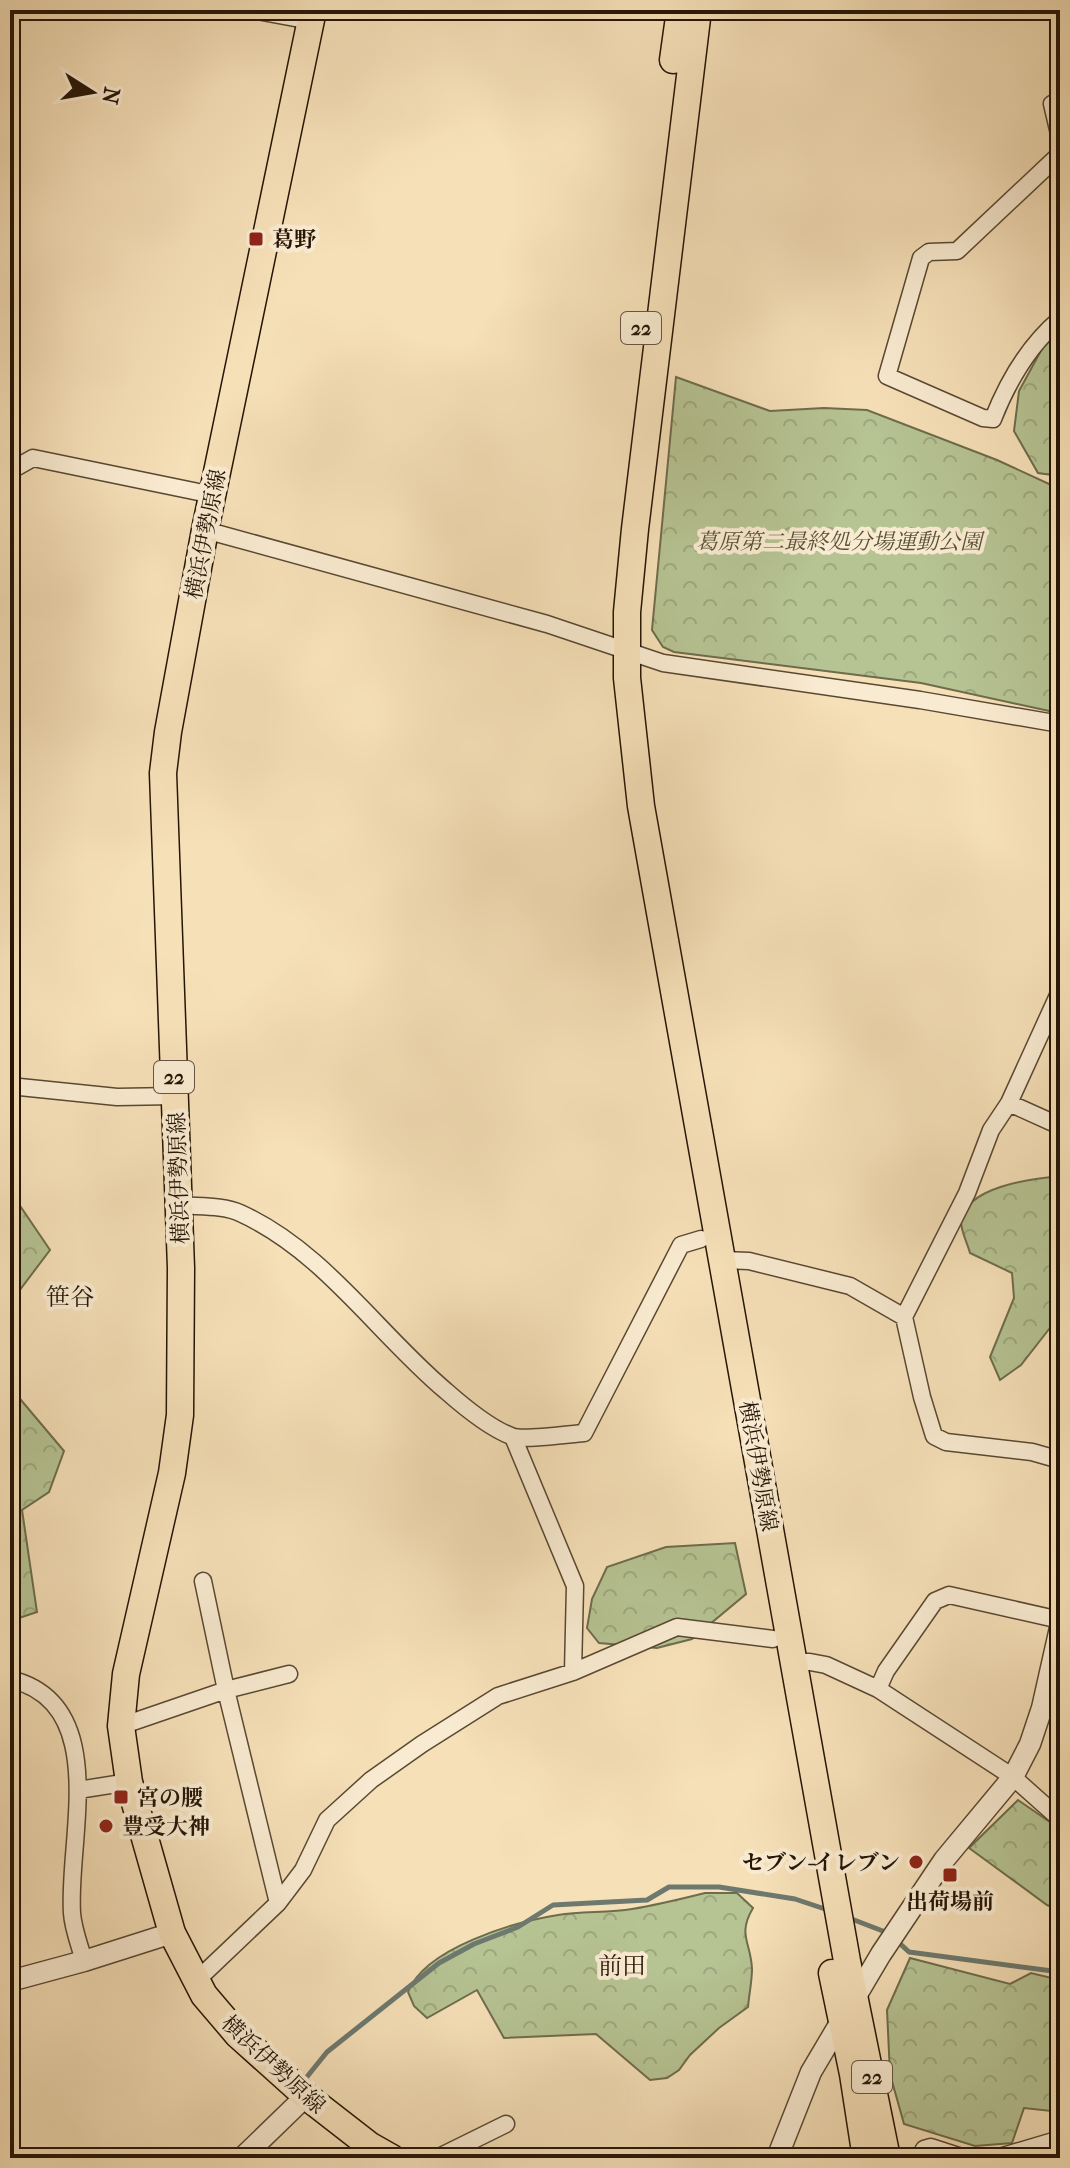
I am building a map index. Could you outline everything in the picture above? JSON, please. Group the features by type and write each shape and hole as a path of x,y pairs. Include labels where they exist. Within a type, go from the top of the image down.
{"main road":[{"name":"横浜伊勢原線","path":"680,10 613,576 620,650 641,806 794,1662 887,2158"},
{"name":"横浜伊勢原線","path":"698,10 620,650 627,829 866,2158"},
{"name":"横浜伊勢原線","path":"312,15 205,530 163,773 179,1205 180,1415 172,1473 126,1674 121,1726 129,1782 172,1933 196,1981 238,2035 306,2096 369,2145 392,2158"}],"street":[{"path":"252,10 312,15"},
{"path":"1060,99 1052,104 1060,138"},
{"path":"1060,154 957,251 929,252 921,258 887,376 983,418 993,419 1005,388 1019,365 1060,319"},
{"path":"10,471 33,458 213,495"},
{"path":"205,530 547,624 663,663 920,700 1060,724"},
{"path":"1060,991 1009,1103 991,1130 967,1193 904,1317 934,1436 946,1442 1032,1452 1060,1460"},
{"path":"10,1086 117,1097 175,1096"},
{"path":"1009,1103 1060,1126"},
{"path":"179,1205 237,1211 288,1241 328,1275 413,1363 464,1407 513,1437 584,1433 681,1245 701,1239"},
{"path":"723,1260 749,1261 850,1286 904,1317"},
{"path":"513,1437 575,1586 573,1672"},
{"path":"203,1581 278,1903"},
{"path":"878,1689 886,1671 935,1601 949,1595 1060,1620"},
{"path":"196,1981 278,1903 303,1870 327,1820 371,1780 498,1696 573,1672 677,1627 773,1639"},
{"path":"777,2158 811,2072 855,1996 944,1860 1013,1777 1030,1744 1042,1708 1060,1628"},
{"path":"794,1662 826,1665 878,1689 1013,1777 1060,1819"},
{"path":"121,1726 226,1690 289,1674"},
{"path":"10,1679 48,1695 61,1712 75,1754 78,1790 72,1915 84,1961"},
{"path":"78,1790 129,1782"},
{"path":"10,1981 172,1933"},
{"path":"242,2158 306,2096"},
{"path":"437,2158 506,2124"},
{"path":"996,2158 1060,2139"},
{"path":"919,2158 924,2149 931,2147 965,2158"}],"green space":[{"path":"1060,320 1060,476 1038,473 1014,431 1019,391"},
{"name":"葛原第二最終処分場運動公園","path":"676,377 770,411 824,408 867,410 997,460 1060,489 1060,695 1054,712 921,683 674,652 663,647 652,630"},
{"path":"1060,1176 1060,1315 1021,1365 1000,1380 990,1357 1014,1298 1012,1273 970,1253 961,1222 965,1210 987,1192 1017,1182"},
{"path":"10,1191 50,1250 10,1303"},
{"path":"10,1387 64,1451 49,1492 22,1510 37,1612 16,1619 10,1599"},
{"path":"735,1543 746,1594 692,1639 657,1648 599,1643 587,1628 592,1599 607,1567 666,1547"},
{"path":"1018,1800 1060,1829 1060,1910 1047,1905 969,1848"},
{"path":"705,1893 737,1893 753,1908 745,1932 752,1969 748,2007 719,2028 679,2070 667,2078 650,2080 596,2034 504,2038 477,1990 427,2018 414,2006 408,1992 432,1962 451,1950 496,1931 558,1915 632,1909"},
{"path":"910,1958 1010,1984 1031,1973 1060,1980 1060,2112 1024,2108 1012,2143 975,2146 904,2124 890,2074 887,2010"}],"waterway":[{"path":"306,2078 327,2052 439,1963 474,1944 518,1927 553,1905 647,1900 669,1887 719,1887 795,1899 828,1910"},
{"path":"849,1918 888,1933"},
{"path":"895,1939 909,1952 1060,1972"}],"place":[{"name":"葛野","path":"256,239"},
{"name":"宮の腰","path":"121,1797"},
{"name":"豊受大神","path":"106,1826"},
{"name":"セブン-イレブン","path":"916,1862"},
{"name":"出荷場前","path":"950,1875"}],"district":[{"name":"笹谷","path":"70,1297"},
{"name":"前田","path":"622,1966"}]}
